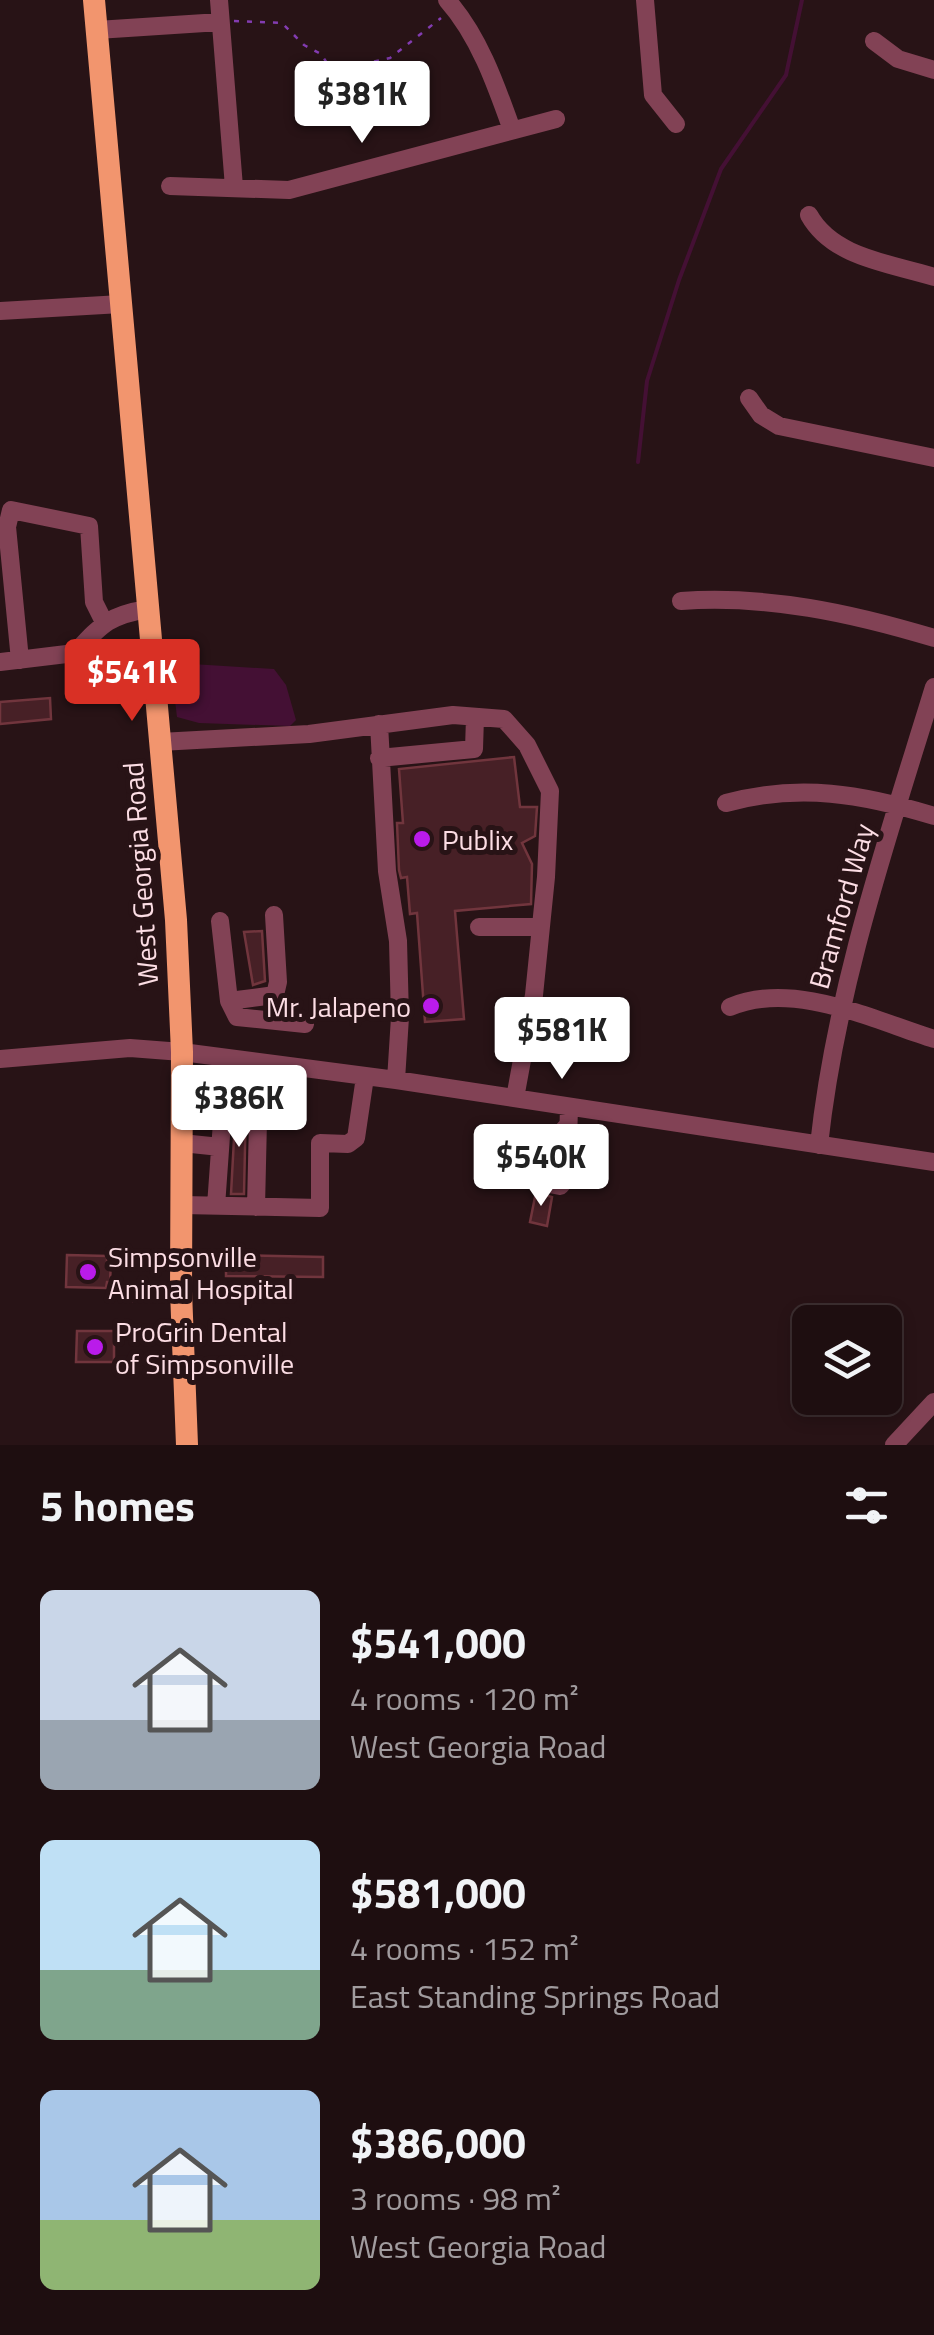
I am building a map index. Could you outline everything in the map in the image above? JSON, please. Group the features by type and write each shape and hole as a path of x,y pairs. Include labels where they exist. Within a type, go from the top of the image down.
{"main road":[{"name":"West Georgia Road","path":"94,0 176,920 182,1052 180,1291 187,1445"}],"street":[{"path":"218,0 234,188"},
{"path":"646,0 653,95 676,124"},
{"path":"450,4 493,77 512,130"},
{"path":"97,30 220,22"},
{"path":"874,42 898,58 934,70"},
{"path":"170,186 288,190 556,118"},
{"path":"809,214 818,231 842,248 934,276"},
{"path":"0,311 121,304"},
{"path":"749,398 761,415 779,426 934,458"},
{"path":"20,660 7,527 11,510 90,526 94,602 104,622"},
{"path":"681,601 757,601 816,608 934,638"},
{"path":"0,662 75,653 104,622 120,613 148,609"},
{"name":"Bramford Way","path":"819,1144 841,1010 866,910 934,687"},
{"path":"160,742 310,734 453,715 504,719 528,745 550,791 534,995 515,1098"},
{"path":"379,758 474,749 475,717"},
{"path":"379,724 387,871 398,941 400,1017 396,1080"},
{"path":"726,803 802,790 837,792 934,816"},
{"path":"229,1001 275,995 278,982 274,914"},
{"path":"220,920 229,1001 237,1016 306,1024"},
{"path":"480,927 541,927"},
{"path":"730,1007 776,999 841,1010 934,1039"},
{"path":"0,1059 130,1048 182,1052 515,1098 568,1116 819,1144 934,1162"},
{"path":"256,1207 259,1062"},
{"path":"182,1206 320,1208 320,1143 348,1144 356,1138 365,1077"},
{"path":"216,1206 224,1094 258,1088"},
{"path":"182,1144 220,1147"},
{"path":"135,1294 180,1291"},
{"path":"894,1445 934,1402"}],"path":[{"path":"336,70 390,58 450,4"},
{"path":"220,22 282,22 304,45 321,54 329,66"}],"shaded area":[{"path":"176,663 274,669 286,685 296,720 290,726 199,723 177,717 171,667"}],"building":[{"path":"50,698 51,719 0,724 0,702"},
{"path":"514,757 520,807 537,807 535,836 522,843 532,864 531,904 455,911 464,1019 425,1022 417,913 410,914 407,877 401,878 399,870 397,823 403,823 399,769"},
{"path":"262,931 265,981 253,985 244,932"},
{"path":"246,1101 244,1194 231,1194 236,1102"},
{"path":"536,1192 552,1197 547,1226 530,1222"},
{"name":"Simpsonville Animal Hospital","path":"67,1255 107,1256 107,1261 111,1261 106,1288 66,1287"},
{"path":"226,1255 323,1257 323,1277 226,1276"},
{"name":"ProGrin Dental of Simpsonville","path":"77,1331 114,1331 114,1362 76,1362"}],"waterway":[{"path":"638,462 647,381 679,280 721,169 786,75 802,0"}],"place":[{"name":"Publix","path":"422,839"},
{"name":"Mr. Jalapeno","path":"431,1006"},
{"name":"Simpsonville Animal Hospital","path":"88,1272"},
{"name":"ProGrin Dental of Simpsonville","path":"95,1347"}]}
